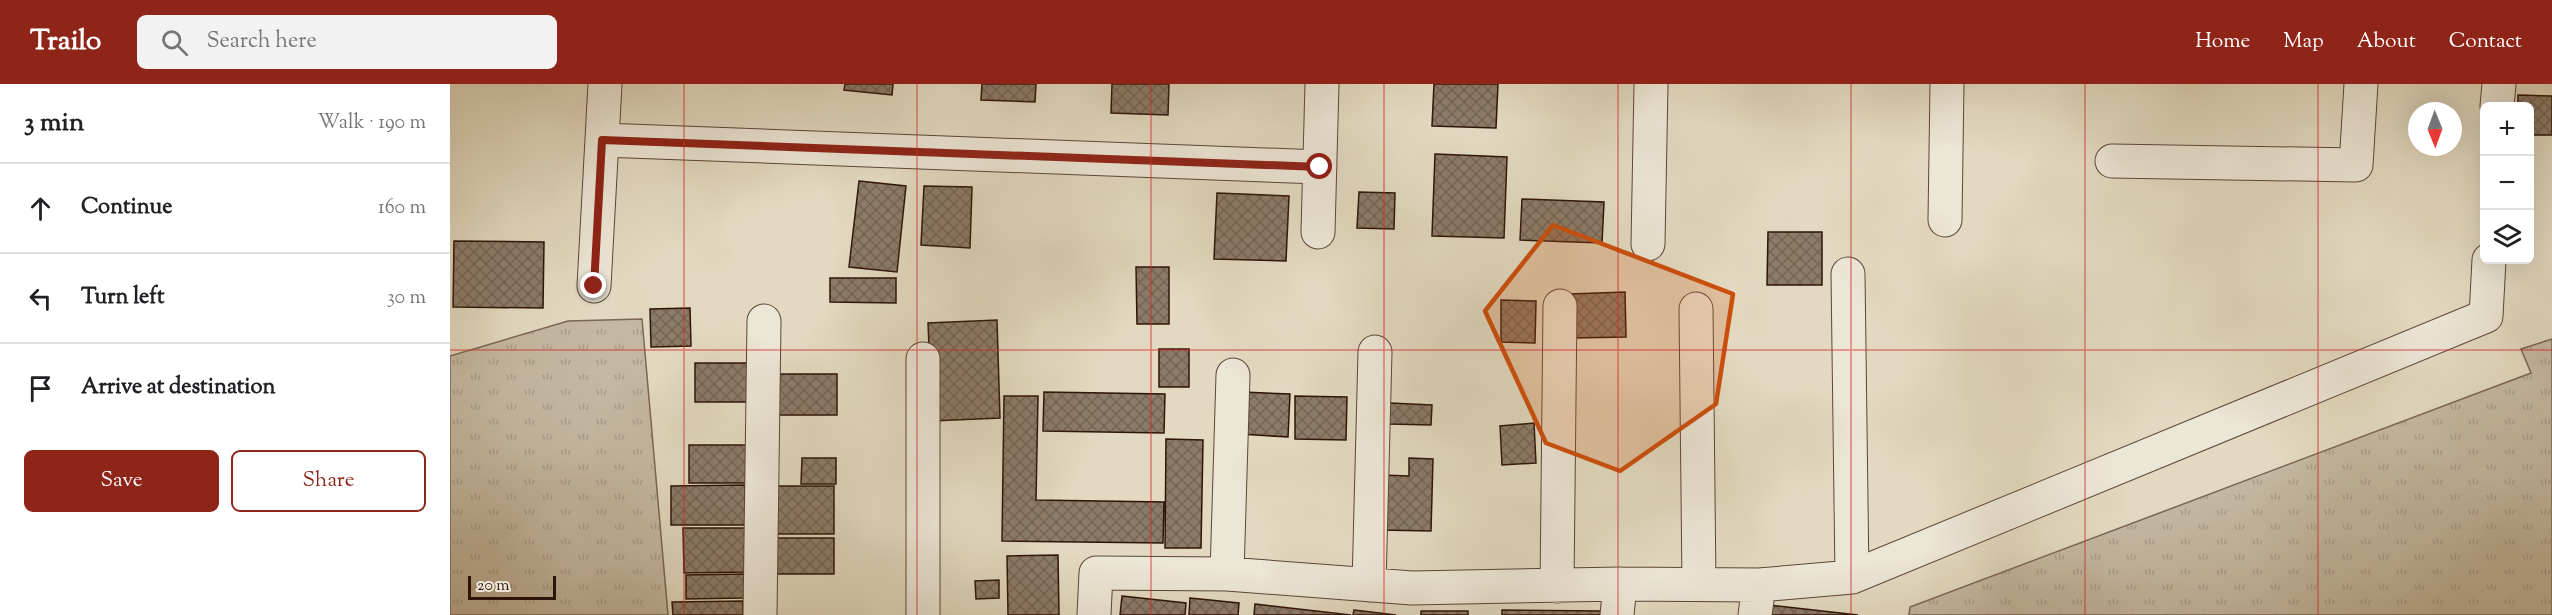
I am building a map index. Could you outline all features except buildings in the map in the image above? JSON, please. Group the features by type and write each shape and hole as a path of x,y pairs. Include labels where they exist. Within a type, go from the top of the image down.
{"street":[{"path":"594,286 605,84"},
{"path":"1318,232 1323,84"},
{"path":"1648,244 1651,84"},
{"path":"1945,220 1947,84"},
{"path":"2112,161 2356,165 2361,84"},
{"path":"2498,102 2499,84"},
{"path":"602,140 1320,167"},
{"path":"1094,615 1096,573 1227,574 1412,588 1490,602 1557,586 1618,600 1699,584 1757,600 1852,577 2486,316 2489,264"},
{"path":"1848,273 1852,577"},
{"path":"1557,586 1560,306"},
{"path":"1696,309 1699,584"},
{"path":"760,615 764,321"},
{"path":"1369,585 1375,352"},
{"path":"923,359 923,615"},
{"path":"1227,574 1233,375"}],"highlighted area":[{"path":"1553,225 1733,294 1716,404 1620,471 1546,443 1485,311"}],"green space":[{"path":"642,319 668,615 450,615 450,356 568,321"},
{"path":"2552,339 2552,615 1909,615 1910,607 2531,373 2521,349"}],"route":[{"path":"594,286 602,140 1320,167"}]}
